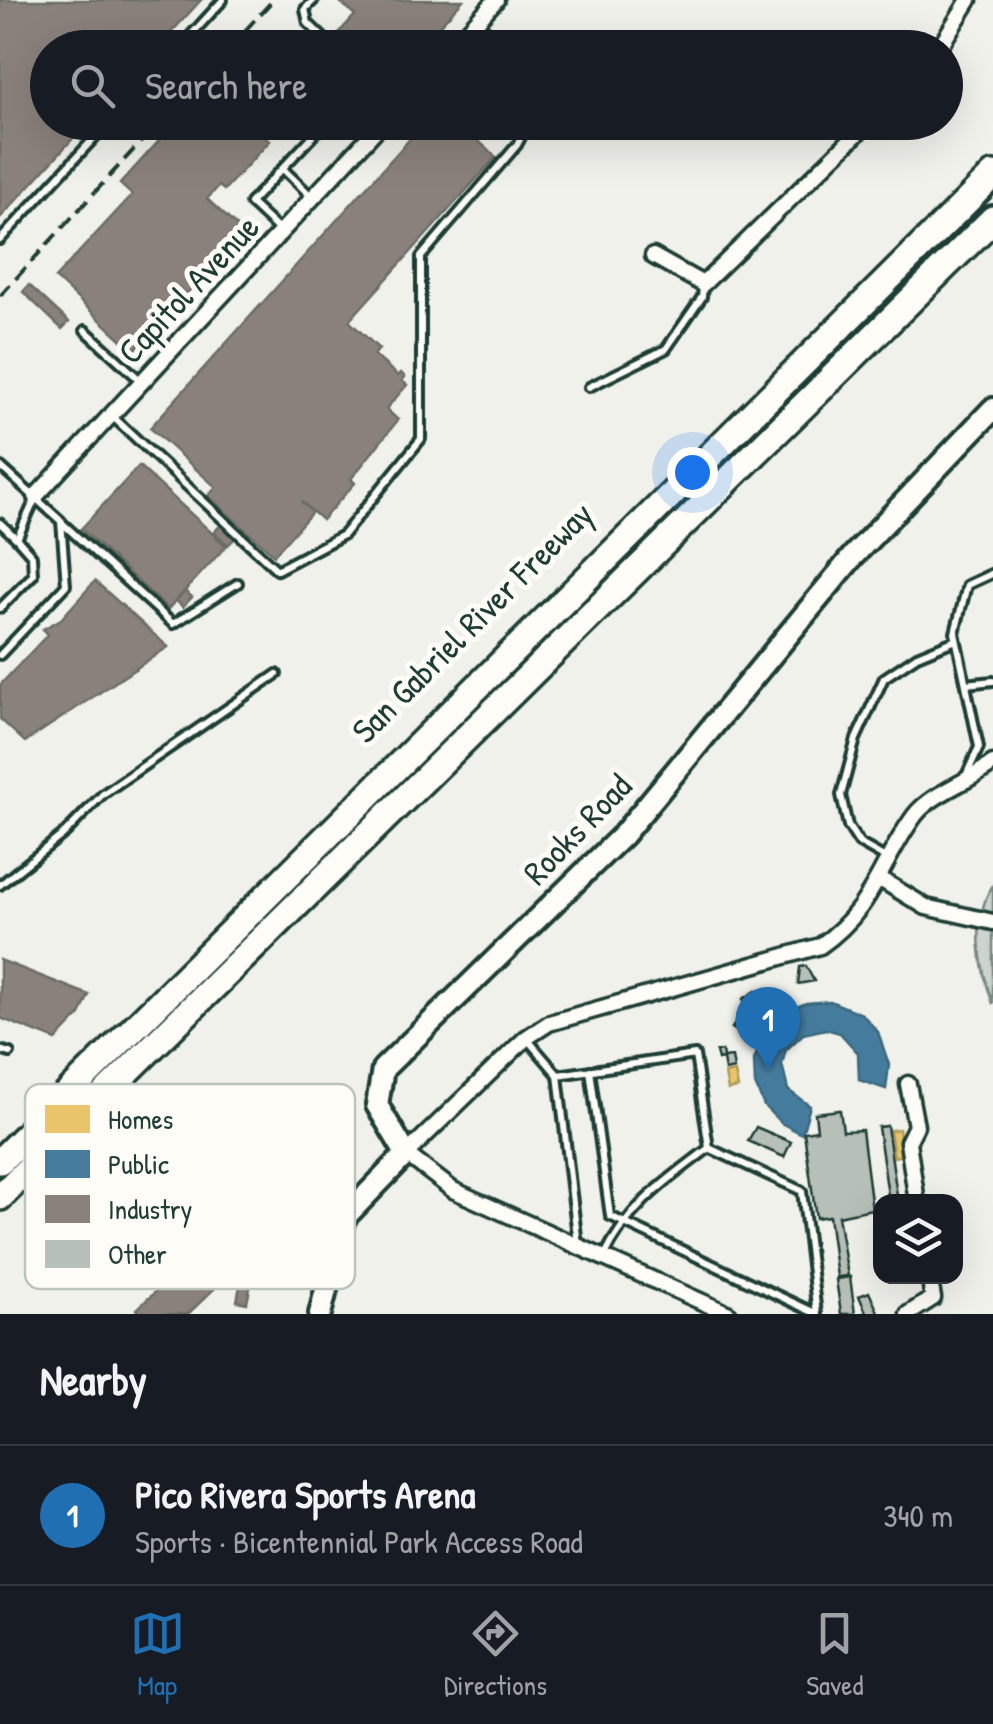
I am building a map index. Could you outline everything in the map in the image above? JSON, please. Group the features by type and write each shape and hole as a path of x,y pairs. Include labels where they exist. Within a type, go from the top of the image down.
{"highway":[{"name":"San Gabriel River Freeway","path":"55,1084 993,154"},
{"path":"78,1084 993,175"},
{"path":"92,1084 993,198"},
{"path":"117,1084 993,219"},
{"path":"118,1084 124,1077"},
{"name":"San Gabriel River Freeway","path":"0,1139 25,1114"},
{"path":"0,1161 25,1136"},
{"path":"0,1175 25,1150"},
{"path":"0,1198 25,1174"},
{"path":"0,1217 25,1189"}],"street":[{"path":"470,30 496,0"},
{"path":"950,30 969,0"},
{"name":"Capitol Avenue","path":"36,496 314,198 362,140"},
{"path":"653,256 702,284 850,140"},
{"name":"Rooks Road","path":"406,1154 377,1105 383,1069 622,835 853,556 993,409"},
{"path":"355,1207 526,1038 549,1022 820,946 849,926 917,812 993,763"},
{"path":"880,879 926,907 993,922"},
{"path":"908,1084 916,1126 908,1142 917,1194"},
{"path":"406,1154 453,1190 729,1314"},
{"path":"908,1314 932,1298 930,1284"},
{"path":"320,1314 326,1289"}],"lane":[{"path":"196,30 223,0"},
{"path":"314,0 306,9 308,24 314,30"},
{"path":"477,22 485,30"},
{"path":"0,240 92,140"},
{"path":"282,232 250,203 310,140"},
{"path":"111,415 277,570 342,535 421,439 421,257 519,140"},
{"path":"283,169 314,198"},
{"path":"589,387 666,349 702,296 702,284"},
{"path":"86,330 142,382"},
{"path":"0,466 173,624 238,584"},
{"path":"18,539 36,496"},
{"path":"0,656 66,585 60,521"},
{"path":"0,524 32,556 32,575 0,608"},
{"path":"963,784 979,747 956,640 967,586 993,573"},
{"path":"890,860 859,843 848,826 840,795 856,740 884,678 917,656 956,640"},
{"path":"0,884 66,832 103,794 277,674"},
{"path":"966,684 993,681"},
{"path":"526,1038 558,1075 578,1246"},
{"path":"0,1050 10,1053"},
{"path":"558,1075 695,1054 709,1148"},
{"path":"590,1070 610,1216 817,1314"},
{"path":"604,1258 620,1224 636,1204 709,1148"},
{"path":"709,1148 802,1191 817,1314"}],"shaded area":[{"path":"993,885 993,1004 981,960 979,929"}],"building: Homes":[{"path":"735,1072 738,1088 728,1090 725,1074"},
{"path":"899,1129 903,1155 894,1157 890,1130"}],"building: Public":[{"path":"830,1001 862,1014 878,1032 889,1065 886,1089 859,1080 858,1053 840,1033 826,1029 803,1034 786,1050 782,1064 788,1090 810,1106 802,1134 781,1123 764,1106 755,1084 754,1060 767,1028 785,1012 806,1003"}],"building: Industry":[{"path":"0,0 201,0 174,30 30,30 30,140 72,140 0,218"},
{"path":"338,0 463,0 436,30 341,30 355,15"},
{"path":"160,140 270,141 224,190 219,186 207,199 243,232 134,351 55,278 132,195 120,184"},
{"path":"409,140 478,140 496,157 349,321 379,349 374,355 398,376 401,373 407,385 386,409 398,420 351,479 355,483 322,520 301,501 312,512 274,555 208,496 216,487 150,428"},
{"path":"29,285 69,322 62,329 23,292"},
{"path":"139,466 226,546 168,609 81,529"},
{"path":"221,525 235,538 228,545 214,532"},
{"path":"95,581 168,647 25,742 0,719 0,685 48,634 43,629 61,619"},
{"path":"185,591 192,597 183,607 176,601"},
{"path":"0,960 89,995 80,1015 56,1040 0,1018"},
{"path":"158,1289 214,1289 188,1314 141,1314 137,1309"},
{"path":"239,1289 250,1289 247,1303 237,1301"}],"building: Other":[{"path":"806,966 814,981 798,984 800,967"},
{"path":"756,991 763,1002 750,1010 743,999"},
{"path":"739,1017 747,1022 740,1033 732,1028"},
{"path":"722,1051 723,1058 732,1057 734,1069 725,1071 723,1059 718,1060 716,1052"},
{"path":"840,1110 843,1131 862,1130 872,1209 838,1216 848,1276 837,1277 829,1216 816,1218 804,1132 817,1130 815,1113"},
{"path":"887,1126 897,1194 888,1194 878,1127"},
{"path":"756,1127 791,1142 784,1157 748,1141"},
{"path":"850,1277 855,1314 841,1314 836,1279"},
{"path":"869,1292 879,1314 861,1314 866,1312 859,1296"}],"railway":[{"path":"246,30 273,0"},
{"path":"0,296 143,140"}],"place":[{"name":"Pico Rivera Sports Arena","path":"768,1069"}]}
